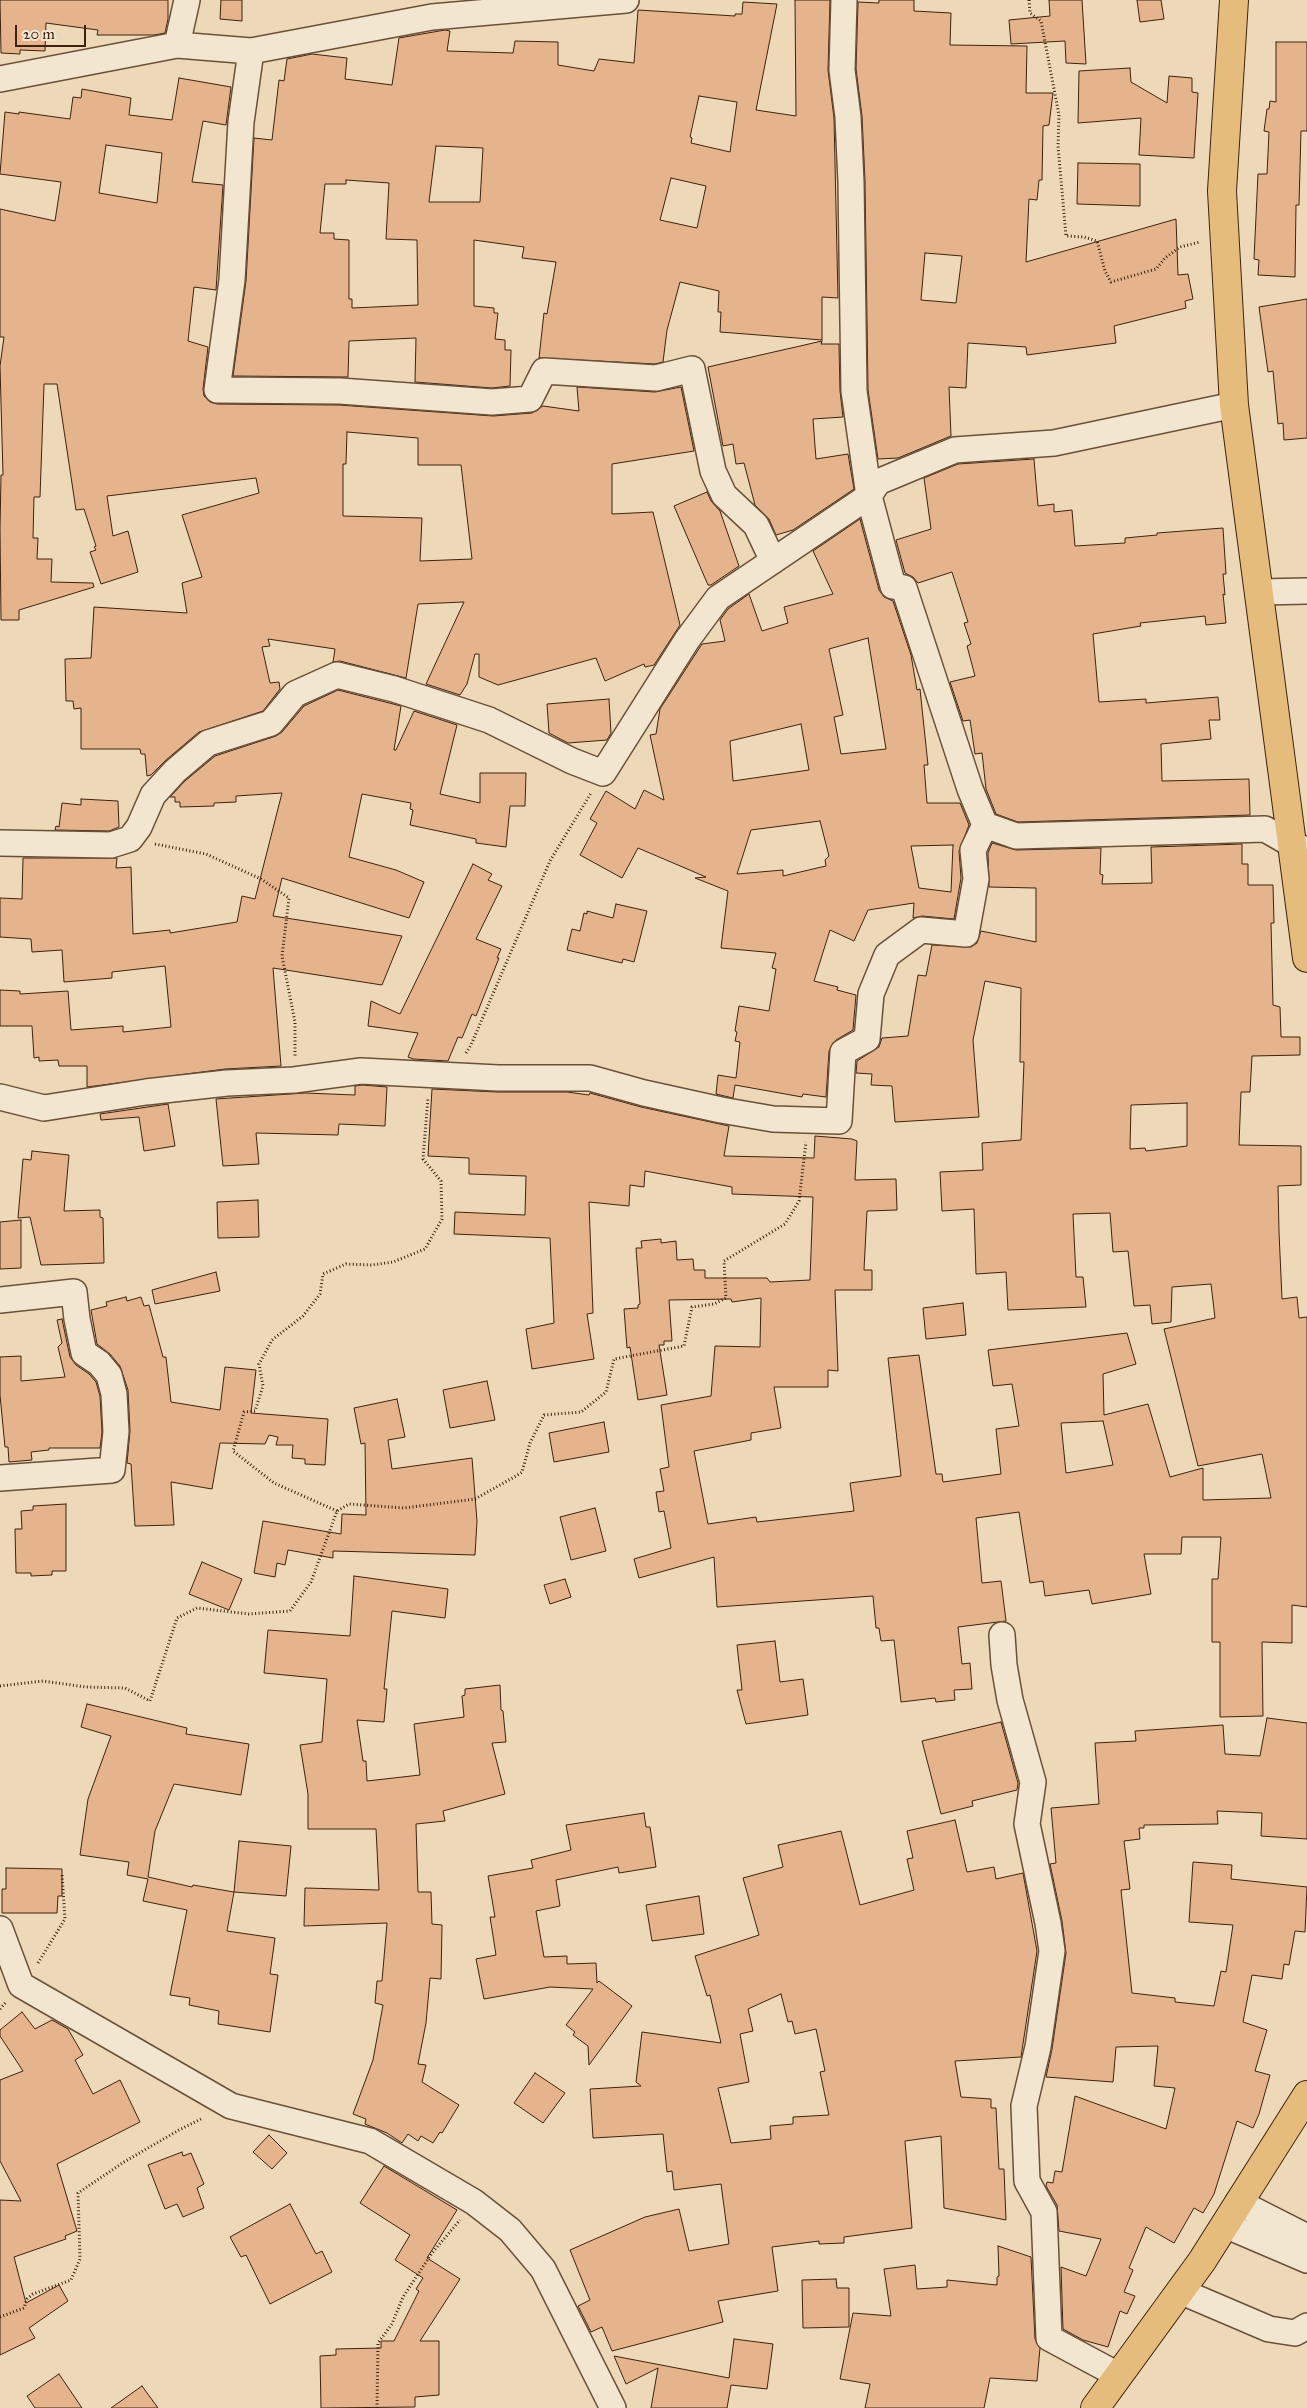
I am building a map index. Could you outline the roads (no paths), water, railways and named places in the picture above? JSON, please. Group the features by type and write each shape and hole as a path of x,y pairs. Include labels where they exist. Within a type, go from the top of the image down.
{"main road":[{"path":"1234,0 1222,190 1234,405 1260,592 1300,847 1307,958"},
{"path":"1095,2408 1180,2291 1232,2214 1307,2095"}],"street":[{"path":"177,45 187,0"},
{"path":"0,79 177,45 251,51 432,16 626,0"},
{"path":"844,0 842,70 848,117 851,182 854,391 869,496 893,586 904,588 970,789 985,825 1016,836 1265,829 1300,847"},
{"path":"251,51 242,122 232,280 217,390 340,391 492,402 530,399 544,371 656,378 692,368 713,471 724,495 756,525 773,561"},
{"path":"0,843 111,845 130,839 139,827 153,795 175,771 208,743 271,723 295,694 338,675 394,689 489,720 572,761 603,773 687,640 718,598 869,496 878,482 954,450 1054,443 1234,405"},
{"path":"1260,592 1307,591"},
{"path":"0,1097 44,1108 146,1092 227,1083 294,1080 361,1071 498,1078 590,1078 644,1093 721,1110 774,1119 839,1121 843,1052 867,1039 871,994 886,955 921,930 966,934 976,879 973,850 985,825"},
{"path":"0,1300 74,1292 84,1353 99,1363 109,1375 114,1394 116,1432 112,1470 0,1478"},
{"path":"1002,1635 1004,1666 1010,1700 1033,1782 1027,1824 1043,1895 1052,1950 1038,2047 1024,2106 1027,2181 1044,2212 1047,2314 1050,2338 1118,2375"},
{"path":"0,1929 12,1973 231,2106 370,2141 474,2202 510,2230 542,2269 613,2408"},
{"path":"1232,2214 1307,2237"},
{"path":"1232,2214 1307,2260"},
{"path":"1180,2291 1269,2329 1295,2333 1307,2326"}]}
